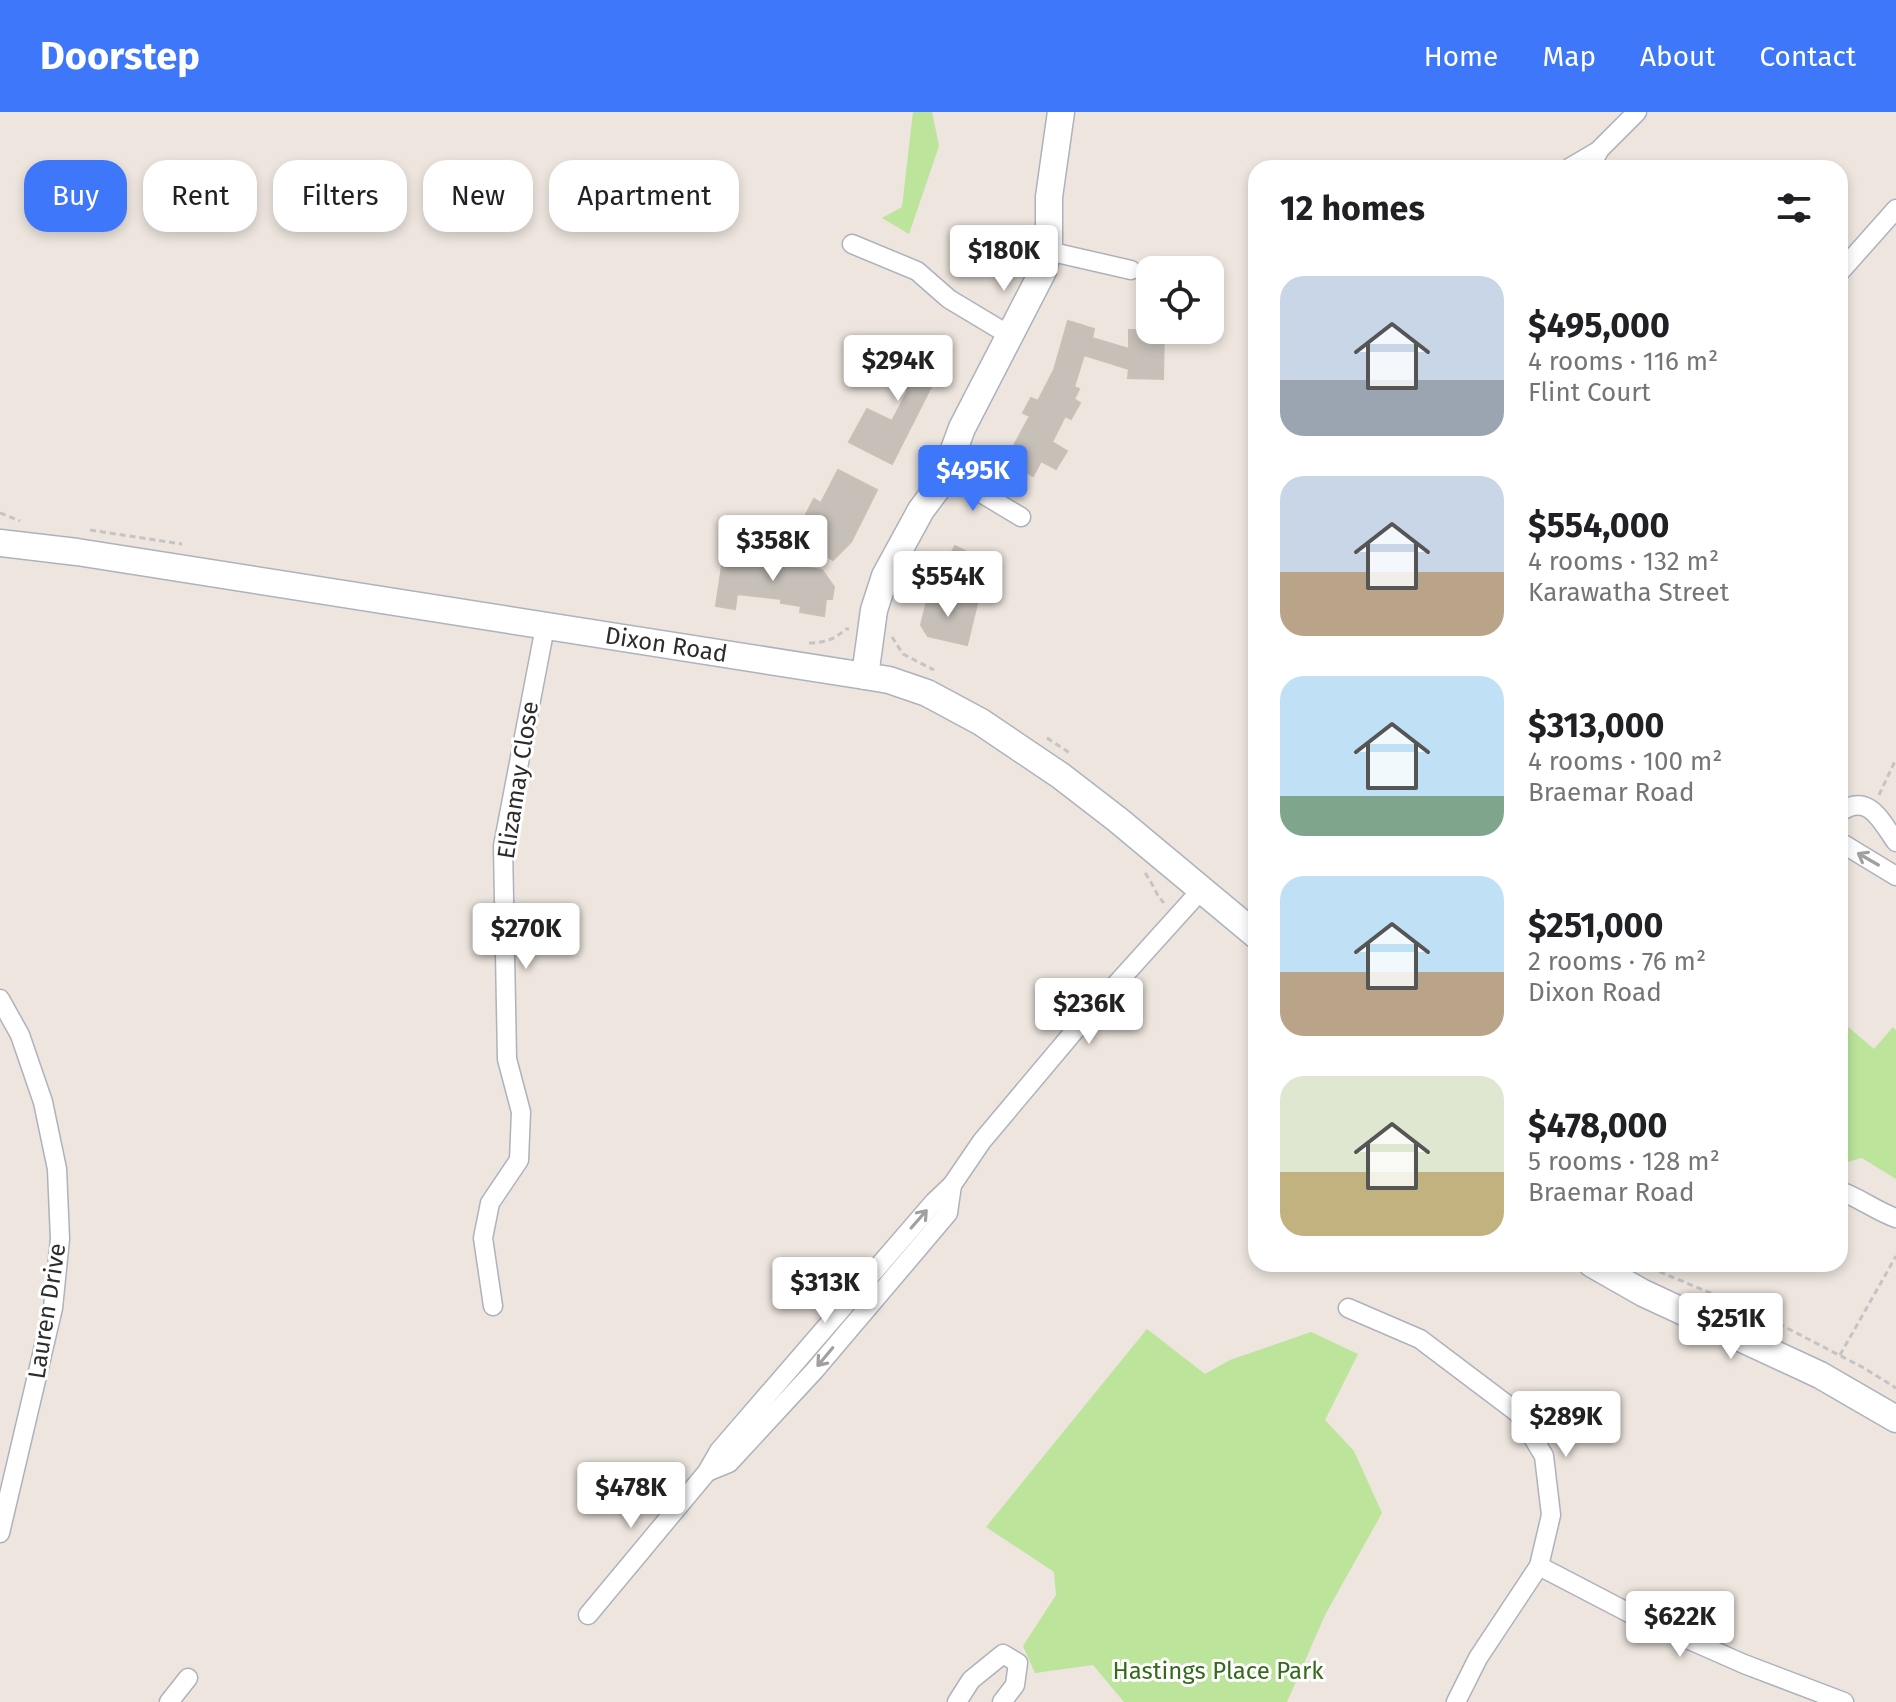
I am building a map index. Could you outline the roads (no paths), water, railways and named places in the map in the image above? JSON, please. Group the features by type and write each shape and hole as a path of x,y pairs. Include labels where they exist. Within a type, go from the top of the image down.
{"main road":[{"path":"865,676 874,610 885,576 916,518 942,482 959,435 1037,283 1048,251 1049,197 1061,112"},
{"name":"Dixon Road","path":"0,543 77,552 889,680 927,693 981,722 1061,776 1248,928"},
{"path":"1606,1272 1643,1293 1820,1375 1896,1419"}],"street":[{"path":"1594,160 1633,113"},
{"path":"1582,160 1600,149"},
{"path":"1848,263 1896,209"},
{"path":"852,244 917,271 949,299 1009,335"},
{"path":"1048,251 1131,270"},
{"path":"946,472 1021,517"},
{"name":"Elizamay Close","path":"493,1306 483,1238 490,1203 519,1160 521,1112 507,1059 503,846 545,627"},
{"path":"1848,806 1861,804 1872,809 1896,842"},
{"path":"1848,847 1896,876"},
{"path":"588,1615 707,1472 719,1451 952,1185 982,1141 1082,1022 1202,889"},
{"name":"Lauren Drive","path":"0,999 20,1035 43,1102 57,1169 60,1239 53,1308 0,1533"},
{"path":"1848,1194 1896,1218"},
{"path":"1348,1308 1420,1339 1518,1413 1544,1456 1551,1515 1539,1566 1478,1658 1456,1702"},
{"path":"1539,1566 1635,1616 1744,1664 1844,1702"},
{"path":"957,1702 971,1680 1003,1654 1018,1663 1015,1685 1002,1702"},
{"path":"169,1702 188,1678"}],"park label":[{"name":"Hastings Place Park","path":"1218,1671"}]}
